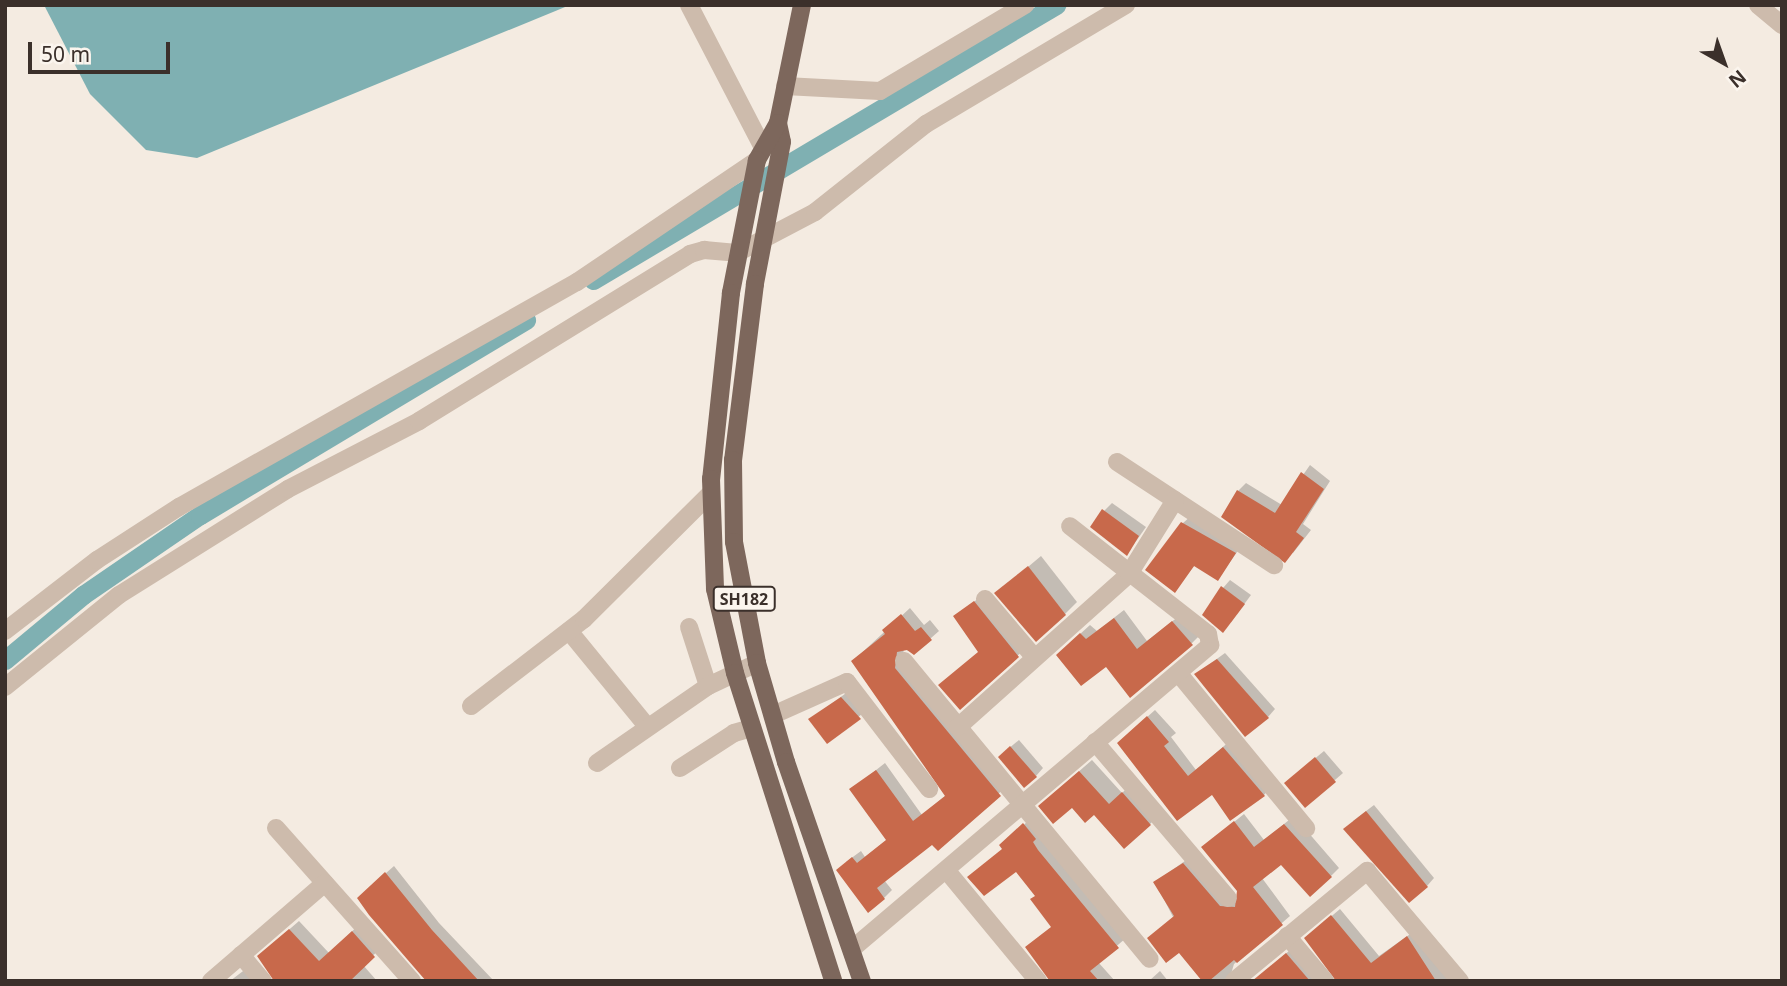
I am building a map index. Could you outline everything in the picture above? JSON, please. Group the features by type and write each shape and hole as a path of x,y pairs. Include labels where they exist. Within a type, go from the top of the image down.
{"main road":[{"name":"SH182","path":"802,5 778,123 780,154 764,239 732,467 734,522 757,663 862,981"},
{"name":"SH182","path":"778,123 758,160 737,253 711,494 715,589 735,673 834,981"},
{"path":"712,526 734,522"}],"street":[{"path":"5,631 97,560 179,508 577,282 758,160 689,5"},
{"path":"785,86 880,90 1025,5"},
{"path":"5,687 119,595 288,489 419,421 690,254 705,250 737,253 828,204 926,124 1126,5"},
{"path":"1758,5 1782,25"},
{"path":"1117,462 1275,565"},
{"path":"471,706 569,631 711,494"},
{"path":"958,727 1129,574 1175,500"},
{"path":"852,949 1179,674 1212,639 1070,526"},
{"path":"985,599 1035,658"},
{"path":"689,627 708,686"},
{"path":"569,631 646,725"},
{"path":"904,661 1150,959"},
{"path":"597,763 646,725 708,686 757,663"},
{"path":"1179,674 1306,828"},
{"path":"773,715 846,682 929,789"},
{"path":"680,768 734,733 752,728"},
{"path":"1095,742 1228,898"},
{"path":"276,828 412,981"},
{"path":"947,871 1038,981"},
{"path":"1234,981 1367,871 1460,981"},
{"path":"211,981 325,883"},
{"path":"1287,936 1325,981"},
{"path":"241,955 263,981"}],"water":[{"path":"44,5 570,5 197,158 146,150 90,94"}],"building":[{"path":"1301,472 1324,489 1296,532 1304,538 1285,563 1221,517 1237,490 1275,513"},
{"path":"1102,509 1139,536 1127,556 1090,527"},
{"path":"1181,522 1236,553 1218,581 1194,566 1175,593 1145,570"},
{"path":"1028,566 1066,615 1036,642 994,593"},
{"path":"1221,586 1245,604 1223,633 1202,615"},
{"path":"974,601 1019,657 960,710 938,685 978,652 953,616"},
{"path":"901,614 915,631 921,627 932,640 914,655 907,650 897,652 895,668 1001,796 938,851 932,845 877,888 885,899 868,913 836,870 852,857 857,863 886,840 849,789 876,770 913,821 945,796 851,661 885,634 882,630"},
{"path":"1114,618 1137,649 1172,621 1193,645 1130,698 1106,667 1081,686 1056,655 1080,633 1086,639"},
{"path":"1217,659 1269,718 1245,737 1194,674"},
{"path":"841,697 861,719 827,744 808,719"},
{"path":"1147,716 1169,742 1164,746 1188,776 1223,747 1265,796 1230,821 1212,795 1177,821 1117,743"},
{"path":"1010,746 1037,777 1024,788 998,757"},
{"path":"1315,757 1336,782 1305,808 1284,783"},
{"path":"1079,771 1109,804 1122,792 1151,825 1124,849 1094,815 1085,823 1072,808 1053,824 1038,806"},
{"path":"1366,811 1428,887 1409,903 1343,829"},
{"path":"1234,821 1254,847 1284,824 1332,877 1310,897 1281,865 1253,887 1283,925 1237,963 1234,960 1209,981 1202,981 1179,953 1166,963 1147,938 1174,916 1153,882 1183,863 1220,906 1235,907 1237,891 1201,847"},
{"path":"1023,823 1036,839 1033,842 1038,850 1119,948 1090,971 1099,981 1049,980 1025,947 1051,927 1030,899 1035,896 1016,872 984,896 967,877 1002,849 999,845"},
{"path":"385,872 432,930 479,981 426,981 369,915 357,898"},
{"path":"1331,915 1371,963 1407,936 1436,981 1336,981 1304,938"},
{"path":"289,929 319,961 352,931 375,957 350,981 274,981 257,956"},
{"path":"1286,953 1310,981 1252,981"}],"waterway":[{"path":"593,280 1056,5"},
{"path":"5,660 83,595 200,515 526,320"}]}
